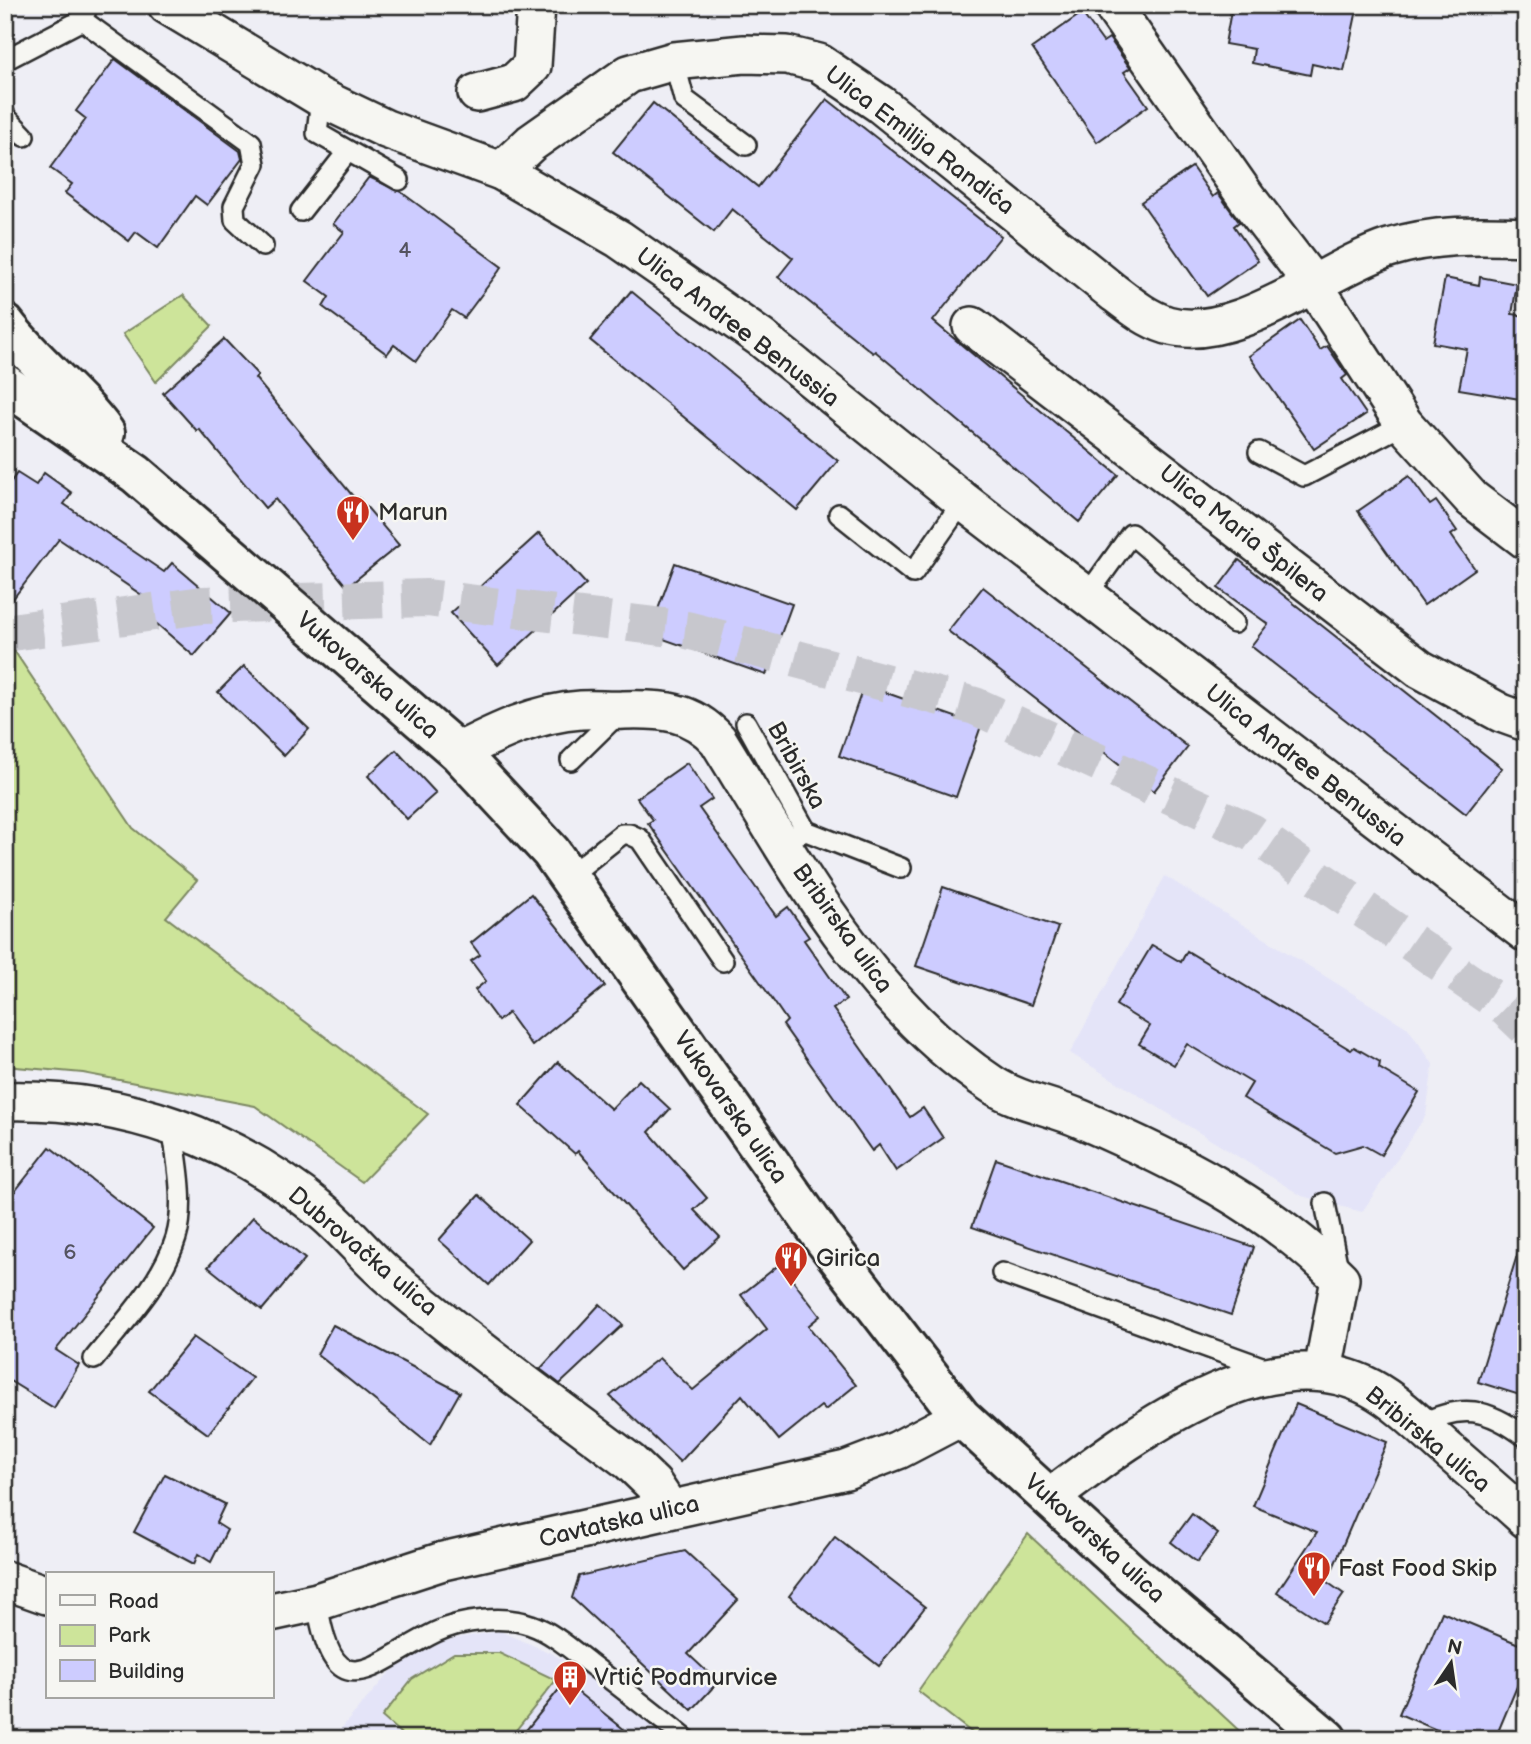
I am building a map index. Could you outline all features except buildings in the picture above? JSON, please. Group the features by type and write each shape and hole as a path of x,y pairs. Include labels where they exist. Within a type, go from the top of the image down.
{"main road":[{"name":"Vukovarska ulica","path":"5,324 27,354 93,416 136,474"},
{"name":"Vukovarska ulica","path":"5,384 136,474 458,752 551,852 823,1238 961,1417 1129,1571 1328,1739"}],"street":[{"path":"167,5 321,98 387,129 500,171"},
{"path":"477,93 513,83 532,66 536,5"},
{"path":"1112,5 1247,198 1313,284 1404,424 1472,499 1526,540"},
{"name":"Ulica Emilija Randića","path":"500,171 531,144 629,74 674,61 744,54 787,54 819,63 880,104 1139,312 1167,326 1198,330 1245,317 1388,248 1421,240 1493,235 1526,237"},
{"name":"Ulica Andree Benussia","path":"500,171 619,239 761,338 964,501 1088,594 1369,816 1526,933"},
{"name":"Ulica Maria Špilera","path":"972,326 1420,669 1501,713 1526,722"},
{"name":"Bribirska ulica","path":"458,752 530,720 579,710 651,709 684,714 706,727 793,836 855,953 914,1020 956,1056 1014,1097 1072,1115 1153,1150 1227,1193 1308,1246 1340,1279"},
{"name":"Dubrovačka ulica","path":"5,1101 91,1104 141,1114 172,1126 270,1174 324,1212 389,1276 630,1462 653,1484 669,1508"},
{"path":"1323,1371 1340,1279"},
{"name":"Bribirska ulica","path":"1051,1497 1132,1436 1228,1387 1275,1372 1323,1371 1371,1388 1419,1425 1526,1519"},
{"name":"Cavtatska ulica","path":"273,1612 317,1602 443,1561 846,1470 898,1450 961,1417"},
{"path":"5,1580 46,1595"}],"lane":[{"path":"5,60 85,13 251,143 254,164 237,198 234,213 235,220 263,246"},
{"path":"674,61 684,99 746,145"},
{"path":"321,98 317,133 399,180"},
{"path":"5,116 24,136"},
{"path":"301,211 348,151"},
{"path":"1259,452 1304,476 1404,424"},
{"path":"839,514 913,573 964,501"},
{"path":"1088,594 1132,534 1234,623"},
{"path":"571,760 622,710"},
{"name":"Bribirska","path":"746,723 793,836 901,868"},
{"path":"569,876 622,834 640,839 723,961"},
{"path":"94,1359 144,1295 176,1238 178,1205 172,1126"},
{"path":"1325,1203 1340,1279"},
{"path":"1002,1273 1275,1372"},
{"path":"1419,1425 1445,1412 1472,1410 1514,1428 1526,1437"},
{"path":"317,1602 326,1647 342,1667 354,1671 373,1670 438,1631 463,1624 512,1621 531,1625 573,1651 686,1739"}],"shaded area":[{"path":"1165,876 1408,1028 1433,1064 1426,1115 1362,1212 1302,1196 1070,1053"},
{"path":"500,1631 553,1654 591,1676 676,1739 332,1739 390,1672 438,1641"}],"green space":[{"path":"183,295 212,326 156,382 123,334"},
{"path":"5,645 11,646 133,828 197,880 166,917 428,1114 362,1182 255,1106 83,1073 5,1066"},
{"path":"1028,1534 1248,1739 980,1739 918,1691"},
{"path":"454,1653 499,1653 556,1680 513,1734 517,1739 407,1739 382,1717 412,1679"}],"tunnel":[{"path":"5,633 202,605 427,598 687,630 975,706 1251,832 1505,1007 1526,1027"}],"place":[{"name":"Marun","path":"353,542"},
{"name":"Girica","path":"791,1288"},
{"name":"Fast Food Skip","path":"1314,1598"},
{"name":"Vrtić Podmurvice","path":"570,1707"}]}
